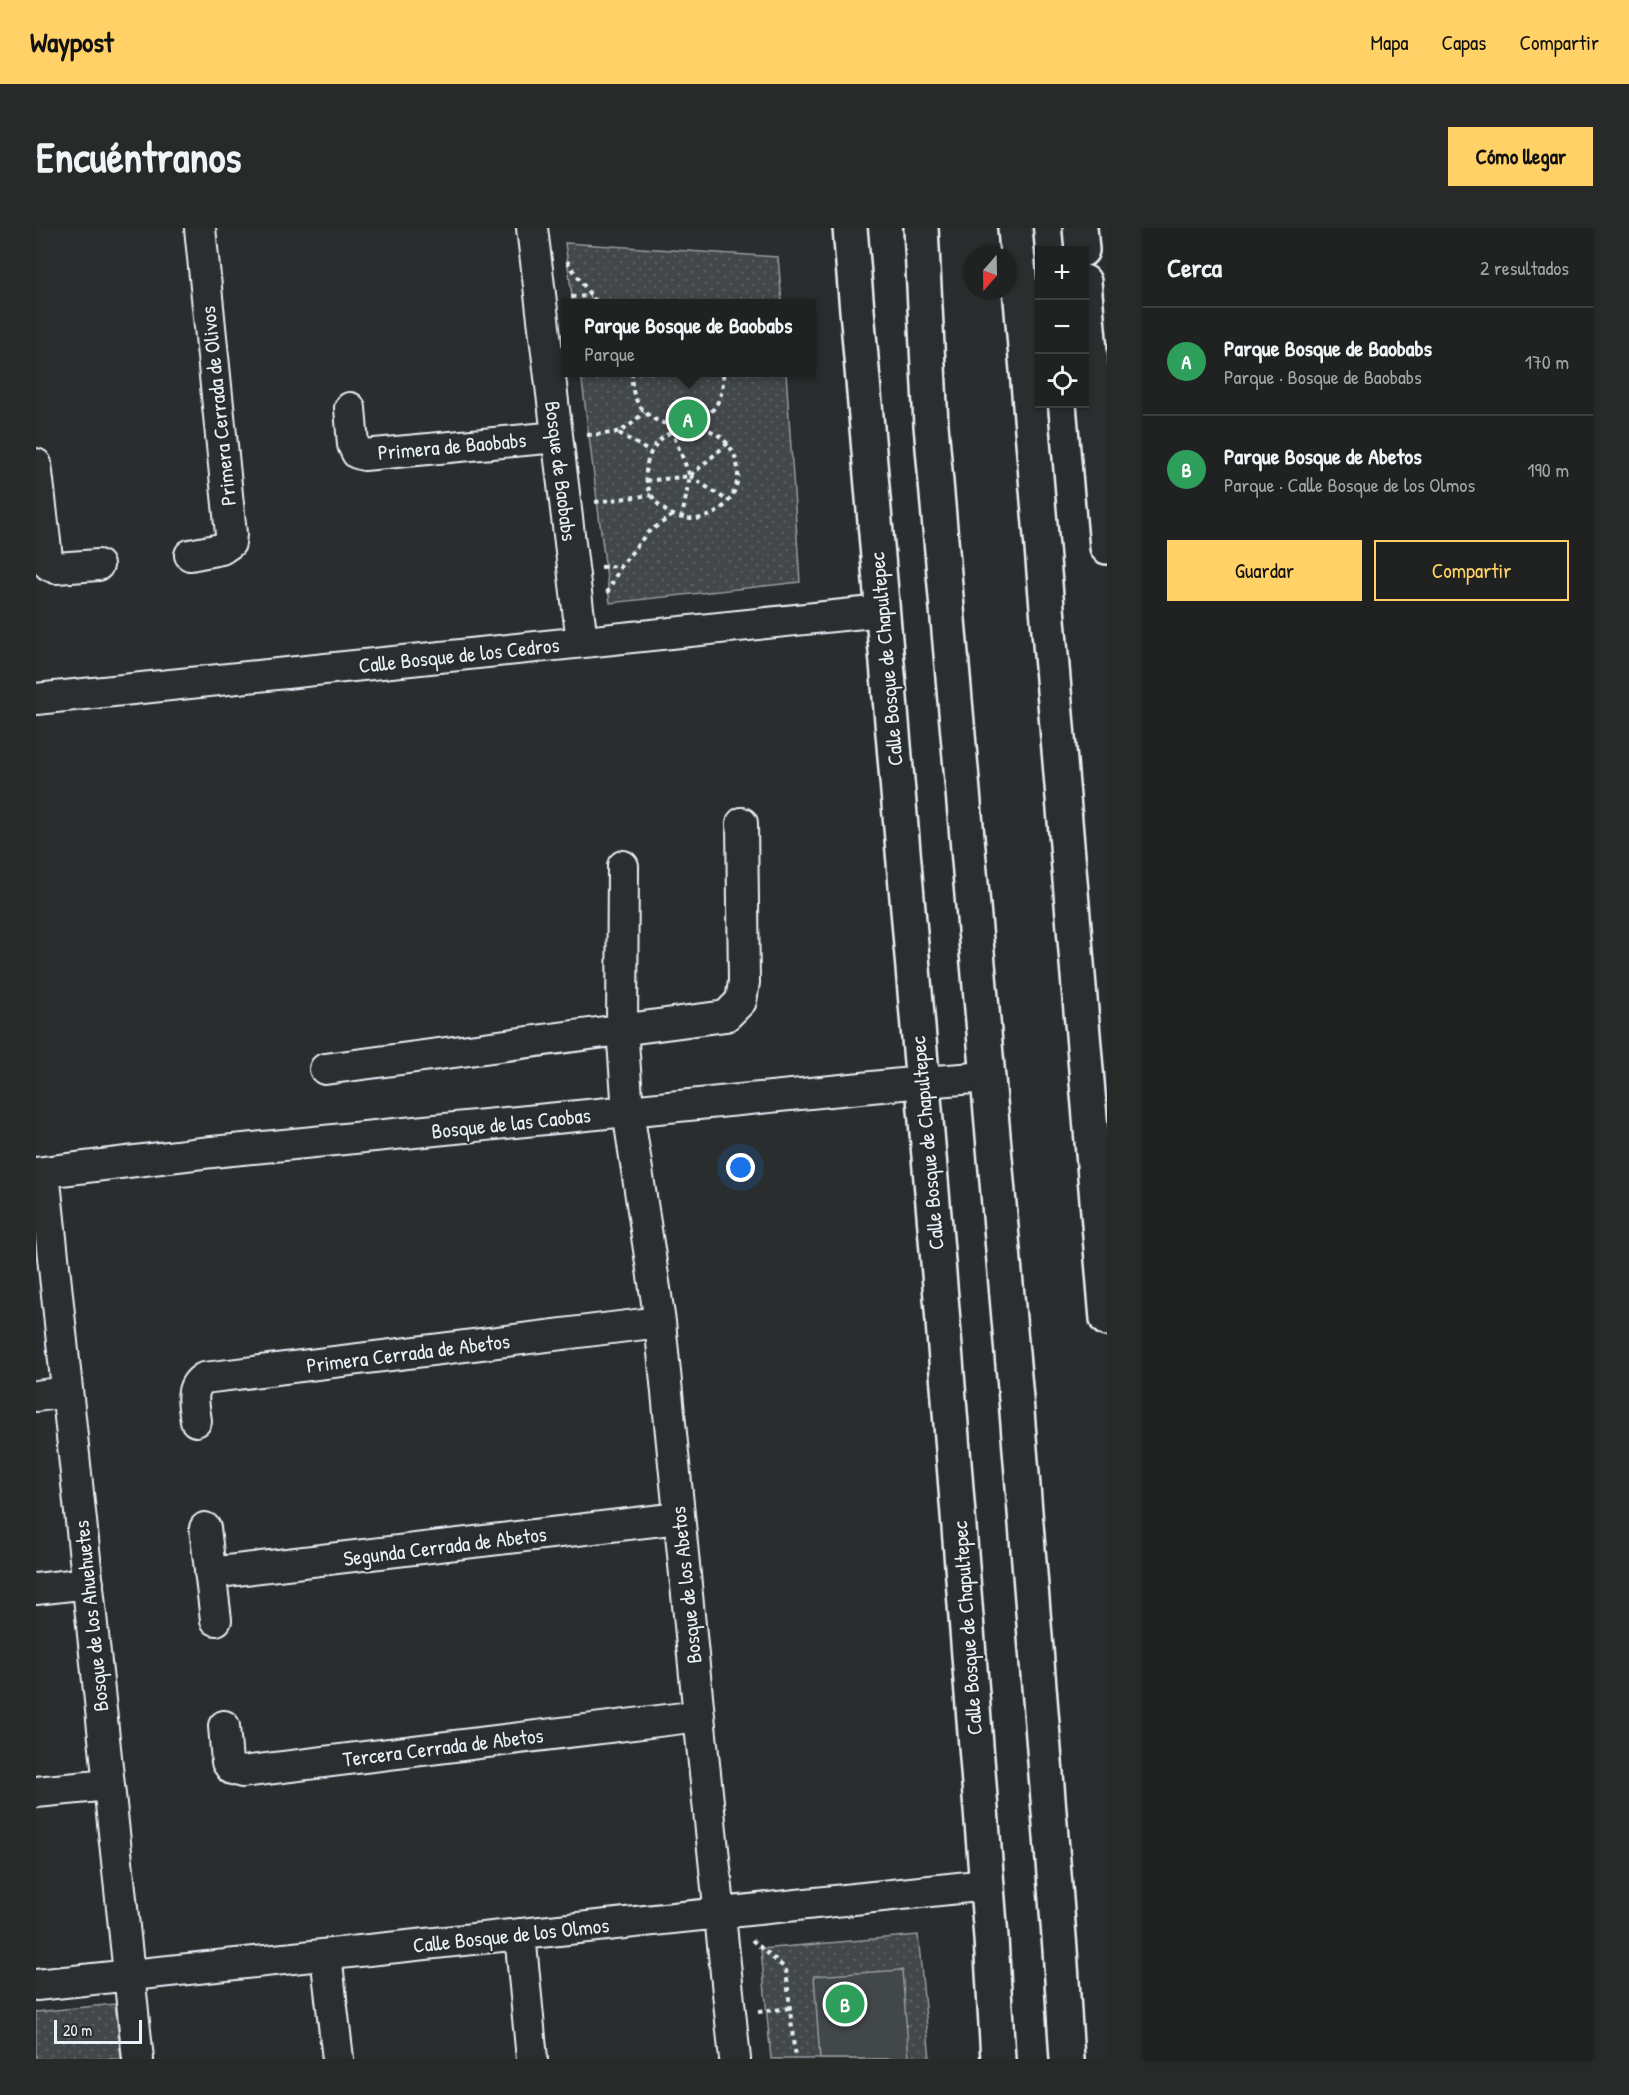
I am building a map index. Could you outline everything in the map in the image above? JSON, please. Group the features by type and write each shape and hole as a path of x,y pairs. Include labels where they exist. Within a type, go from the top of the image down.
{"main road":[{"name":"Calle Bosque de Chapultepec","path":"850,228 987,1885 998,2059"},
{"path":"921,228 932,436 988,1077 1059,1937 1067,2059"},
{"path":"1015,228 1107,1319"},
{"path":"1080,228 1082,246"},
{"path":"1086,300 1107,547"}],"street":[{"name":"Primera Cerrada de Olivos","path":"190,555 221,549 230,543 231,534 200,228"},
{"name":"Bosque de Baobabs","path":"532,228 582,642"},
{"name":"Primera de Baobabs","path":"350,408 353,445 357,453 364,455 556,436"},
{"path":"36,464 46,558 49,566 56,568 98,565"},
{"name":"Calle Bosque de los Cedros","path":"36,699 882,611"},
{"path":"325,1069 726,1016 741,1001 744,981 742,823"},
{"name":"Bosque de los Abetos","path":"623,866 622,1028 628,1111 660,1322 735,2059"},
{"name":"Bosque de las Caobas","path":"40,1173 202,1153 988,1077"},
{"name":"Bosque de los Ahuehuetes","path":"40,1173 68,1392 138,2059"},
{"name":"Primera Cerrada de Abetos","path":"196,1421 193,1391 196,1383 204,1378 660,1322"},
{"path":"36,1396 68,1392"},
{"name":"Segunda Cerrada de Abetos","path":"210,1573 680,1518"},
{"path":"205,1528 216,1620"},
{"path":"36,1589 88,1583"},
{"name":"Tercera Cerrada de Abetos","path":"224,1726 227,1762 232,1769 242,1772 699,1716"},
{"path":"36,1792 109,1785"},
{"name":"Calle Bosque de los Olmos","path":"36,1985 987,1885"},
{"path":"520,1934 532,2059"},
{"path":"326,1954 338,2059"}],"path":[{"path":"565,257 594,299"},
{"path":"632,377 635,398 644,411 656,421 671,428 701,427 716,433 728,443 736,457 738,472 736,488 717,512 703,518 687,519 673,515 660,507 651,495 646,481 645,466 650,452 671,428"},
{"path":"686,426 712,412 720,399 724,385 723,377"},
{"path":"556,436 618,433 633,424 644,411"},
{"path":"671,428 690,476 682,517"},
{"path":"618,433 650,452"},
{"path":"646,481 690,476 728,443"},
{"path":"690,476 728,501"},
{"path":"565,506 651,495"},
{"path":"606,595 621,566 647,533 673,515"},
{"path":"719,1913 786,1969 795,2059"}],"shaded area":[{"path":"565,243 778,257 782,299 572,299"},
{"path":"582,377 786,377 800,582 610,603"},
{"path":"918,1935 930,2059 771,2059 761,1949"},
{"path":"902,1970 909,2059 820,2059 814,1976"},
{"path":"115,2004 121,2059 36,2059 36,2012"}],"place":[{"name":"Parque Bosque de Baobabs","path":"688,419"},
{"name":"Parque Bosque de Abetos","path":"845,2004"}]}
